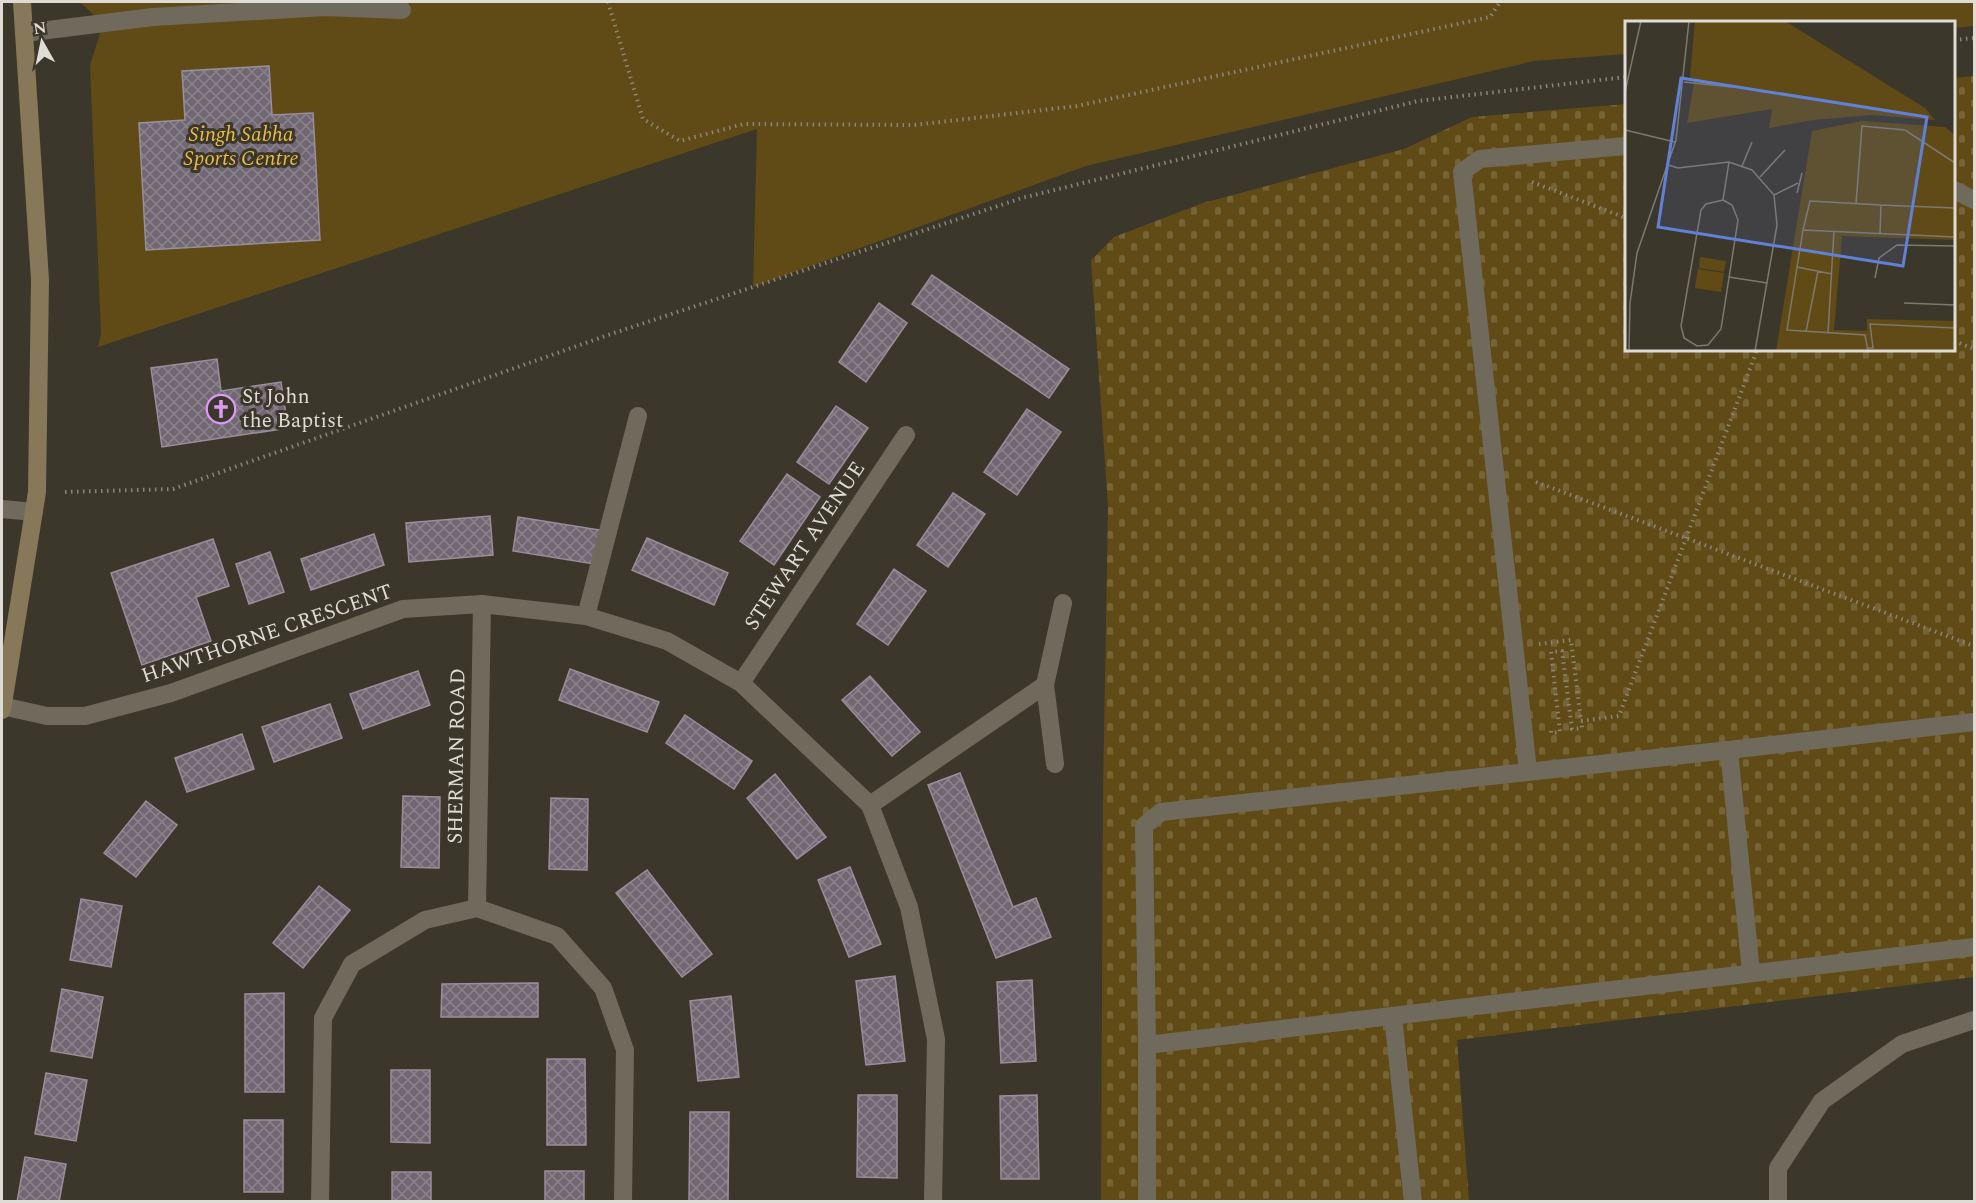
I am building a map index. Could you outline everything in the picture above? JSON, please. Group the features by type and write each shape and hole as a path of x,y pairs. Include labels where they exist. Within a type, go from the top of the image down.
{"street":[{"path":"2,708 37,492 40,280 21,2"},
{"path":"24,33 153,17 325,7 402,10"},
{"path":"1528,771 1462,172 1480,159 1625,146"},
{"path":"1955,191 1974,200"},
{"path":"586,616 638,416"},
{"name":"STEWART AVENUE","path":"741,683 906,435"},
{"path":"2,509 34,512"},
{"path":"1055,764 1045,685 1063,603"},
{"name":"HAWTHORNE CRESCENT","path":"2,708 47,716 85,716 171,693 403,609 482,604 586,616 667,641 741,683 870,805 909,907 936,1039 933,1202"},
{"name":"SHERMAN ROAD","path":"477,908 482,604"},
{"path":"870,805 1045,685"},
{"path":"1147,1202 1144,826 1161,812 1974,722"},
{"path":"1729,750 1751,972"},
{"path":"320,1202 323,1018 352,964 425,920 477,908 557,936 603,988 625,1050 623,1202"},
{"path":"1147,1045 1974,947"},
{"path":"1393,1016 1413,1202"},
{"path":"1778,1202 1778,1168 1822,1101 1902,1044 1974,1020"}],"path":[{"path":"608,2 643,119 680,141 744,123 915,125 1077,106 1490,17 1500,2"},
{"path":"1955,40 1974,38"},
{"path":"37,492 173,489 608,335 1022,198 1418,100 1625,77"},
{"path":"1529,182 1625,218"},
{"path":"1955,342 1974,348"},
{"path":"1581,721 1619,716 1757,351"},
{"path":"1536,482 1974,646"},
{"path":"1541,655 1541,644 1570,640 1581,728 1572,729 1562,651 1551,652 1560,732 1551,733 1550,722"}],"green space":[{"name":"Singh Sabha Sports Centre","path":"80,2 1974,2 1974,26 1955,28 1955,21 1625,21 1625,54 1534,61 1086,166 753,287 757,129 98,347 101,334 90,65 103,24"},
{"path":"1974,76 1974,977 1457,1040 1469,1201 1101,1201 1103,796 1108,506 1091,260 1114,237 1203,203 1404,149 1472,117 1625,104 1625,351 1955,351 1955,78"}],"building":[{"path":"269,66 272,115 313,113 320,240 146,250 139,123 185,120 182,71"},
{"path":"932,275 1069,369 1049,398 912,304"},
{"path":"879,303 907,323 866,382 839,362"},
{"name":"St John the Baptist","path":"217,359 221,391 281,382 288,428 162,447 151,368"},
{"path":"836,406 868,428 829,484 797,462"},
{"path":"1027,409 1061,432 1017,495 984,472"},
{"path":"787,474 820,497 774,565 740,541"},
{"path":"953,493 985,514 948,567 917,545"},
{"path":"490,516 493,555 409,562 406,523"},
{"path":"518,517 600,530 594,564 513,551"},
{"path":"374,534 384,565 311,590 301,559"},
{"path":"647,538 728,573 714,605 632,570"},
{"path":"213,539 229,586 196,597 211,641 142,665 111,573"},
{"path":"270,552 284,592 249,604 236,564"},
{"path":"894,569 926,591 888,645 857,624"},
{"path":"570,669 659,702 647,732 559,700"},
{"path":"418,671 430,705 363,729 350,694"},
{"path":"870,676 920,732 892,756 842,700"},
{"path":"330,704 342,738 274,762 262,727"},
{"path":"685,715 752,761 734,789 666,743"},
{"path":"242,734 254,769 187,792 175,758"},
{"path":"960,773 1013,907 1036,898 1051,937 996,958 928,785"},
{"path":"775,774 826,837 797,859 747,798"},
{"path":"403,796 440,797 439,868 401,867"},
{"path":"551,798 588,799 587,870 549,869"},
{"path":"146,801 177,825 136,877 104,853"},
{"path":"850,867 881,944 849,957 818,880"},
{"path":"647,870 712,954 682,977 616,893"},
{"path":"319,886 350,910 303,968 273,943"},
{"path":"81,899 122,906 111,967 70,960"},
{"path":"895,976 905,1061 866,1065 856,981"},
{"path":"1032,980 1036,1061 1001,1063 997,982"},
{"path":"538,983 538,1017 441,1017 442,984"},
{"path":"62,989 103,997 92,1058 51,1051"},
{"path":"284,993 284,1092 245,1092 245,994"},
{"path":"731,996 739,1077 698,1081 690,1001"},
{"path":"547,1059 585,1059 586,1145 547,1145"},
{"path":"391,1070 430,1070 430,1143 391,1142"},
{"path":"46,1073 87,1080 76,1141 35,1134"},
{"path":"858,1095 897,1095 897,1178 857,1177"},
{"path":"1037,1095 1039,1179 1001,1179 1000,1096"},
{"path":"690,1112 729,1112 728,1202 689,1202"},
{"path":"244,1120 283,1120 283,1192 244,1192"},
{"path":"25,1157 66,1164 59,1202 17,1202"},
{"path":"545,1171 584,1171 584,1202 545,1202"},
{"path":"392,1172 431,1172 431,1202 392,1202"}],"place":[{"name":"St John the Baptist","path":"221,409"}]}
